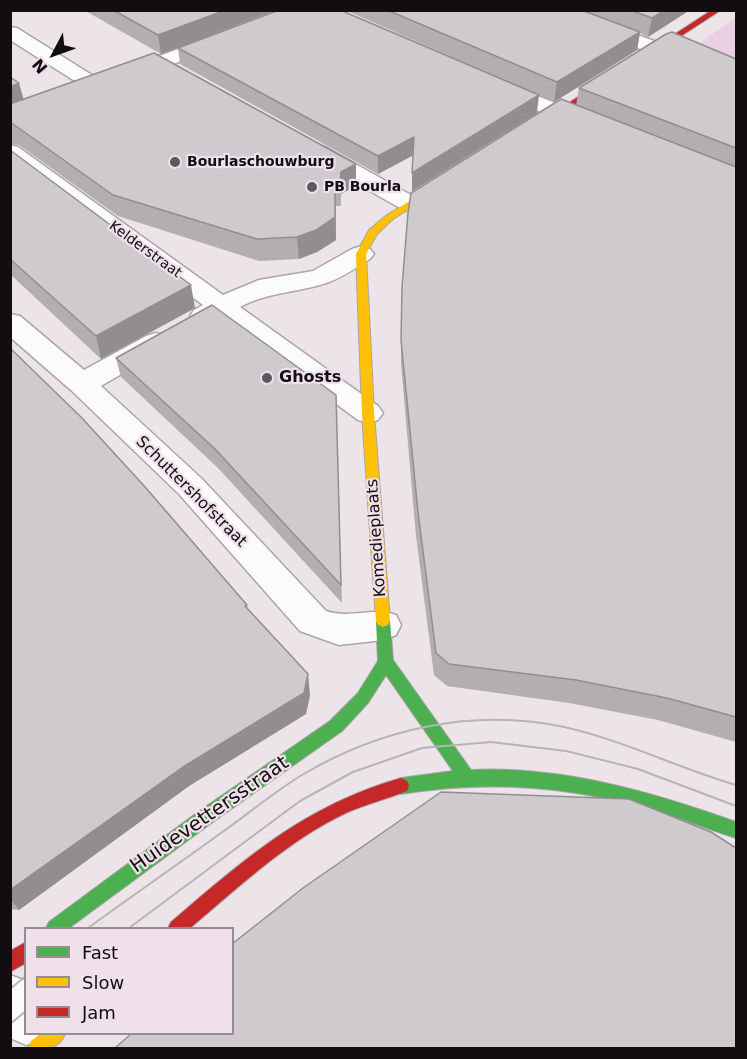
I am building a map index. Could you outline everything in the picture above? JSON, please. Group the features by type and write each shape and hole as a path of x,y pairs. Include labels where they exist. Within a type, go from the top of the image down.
{"street":[{"path":"74,94 302,10"},
{"path":"550,10 658,49"},
{"path":"521,136 718,10"},
{"path":"10,32 96,86"},
{"path":"159,63 181,75"},
{"path":"477,77 614,134"},
{"path":"296,140 410,204"},
{"name":"Kelderstraat","path":"10,152 220,306"},
{"path":"81,384 246,292 322,276 361,254 373,232 390,217 462,172"},
{"name":"Komedieplaats","path":"361,254 368,413 387,662 467,778"},
{"path":"220,306 368,413"},
{"name":"Schuttershofstraat","path":"10,322 81,384 190,486 314,621 339,630 383,625"},
{"name":"Huidevettersstraat","path":"56,927 204,818 336,726 363,698 387,662"},
{"path":"178,927 244,873 295,836 343,806 383,789 415,782 467,778 532,778 586,784 648,798 736,830"},
{"path":"10,963 24,952"},
{"path":"10,999 24,1017"}],"shaded area":[{"path":"736,17 736,97 690,50"}],"building":[{"path":"113,10 226,10 158,35"},
{"path":"279,10 340,10 539,95 412,173 414,137 378,156 178,48"},
{"path":"387,10 581,10 640,32 557,82"},
{"path":"630,10 665,10 652,18"},
{"path":"672,32 736,59 736,148 579,88"},
{"name":"Bourlaschouwburg","path":"154,53 356,164 341,172 340,184 335,184 335,217 316,230 297,237 257,239 113,195 10,123 10,104"},
{"path":"10,77 19,83 10,87"},
{"path":"561,99 736,167 736,717 667,698 576,680 449,664 436,653 418,512 401,340 402,287 411,193"},
{"path":"10,150 191,285 96,336 10,259"},
{"path":"212,305 336,395 341,585 215,449 116,358"},
{"path":"10,348 82,418 146,488 247,605 245,606 308,674 304,693 183,767 10,890"},
{"path":"441,792 629,799 711,832 736,848 736,1048 115,1048 130,1035 234,1035 234,942 303,888"}],"tram line":[{"path":"89,927 302,775 364,745 429,726 462,721 496,720 564,727 608,739 736,785"},
{"path":"130,927 300,801 353,772 422,748 491,742 566,751 638,769 736,806"},
{"path":"10,989 24,978"},
{"path":"10,1024 24,1013"}],"traffic: fast":[{"path":"383,621 386,662 467,778"},
{"path":"56,927 204,818 336,726 363,698 386,662"},
{"path":"401,786 444,779 487,777 571,784 655,803 736,830"}],"traffic: slow":[{"path":"383,621 368,413 361,254 373,232 390,217 447,182"},
{"path":"38,1048 54,1035"}],"traffic: jam":[{"path":"534,128 718,10"},
{"path":"178,927 254,863 309,825 338,808 369,795 401,786"},
{"path":"10,963 24,952"}],"place":[{"name":"Bourlaschouwburg","path":"175,162"},
{"name":"PB Bourla","path":"312,187"},
{"name":"Ghosts","path":"267,378"}]}
